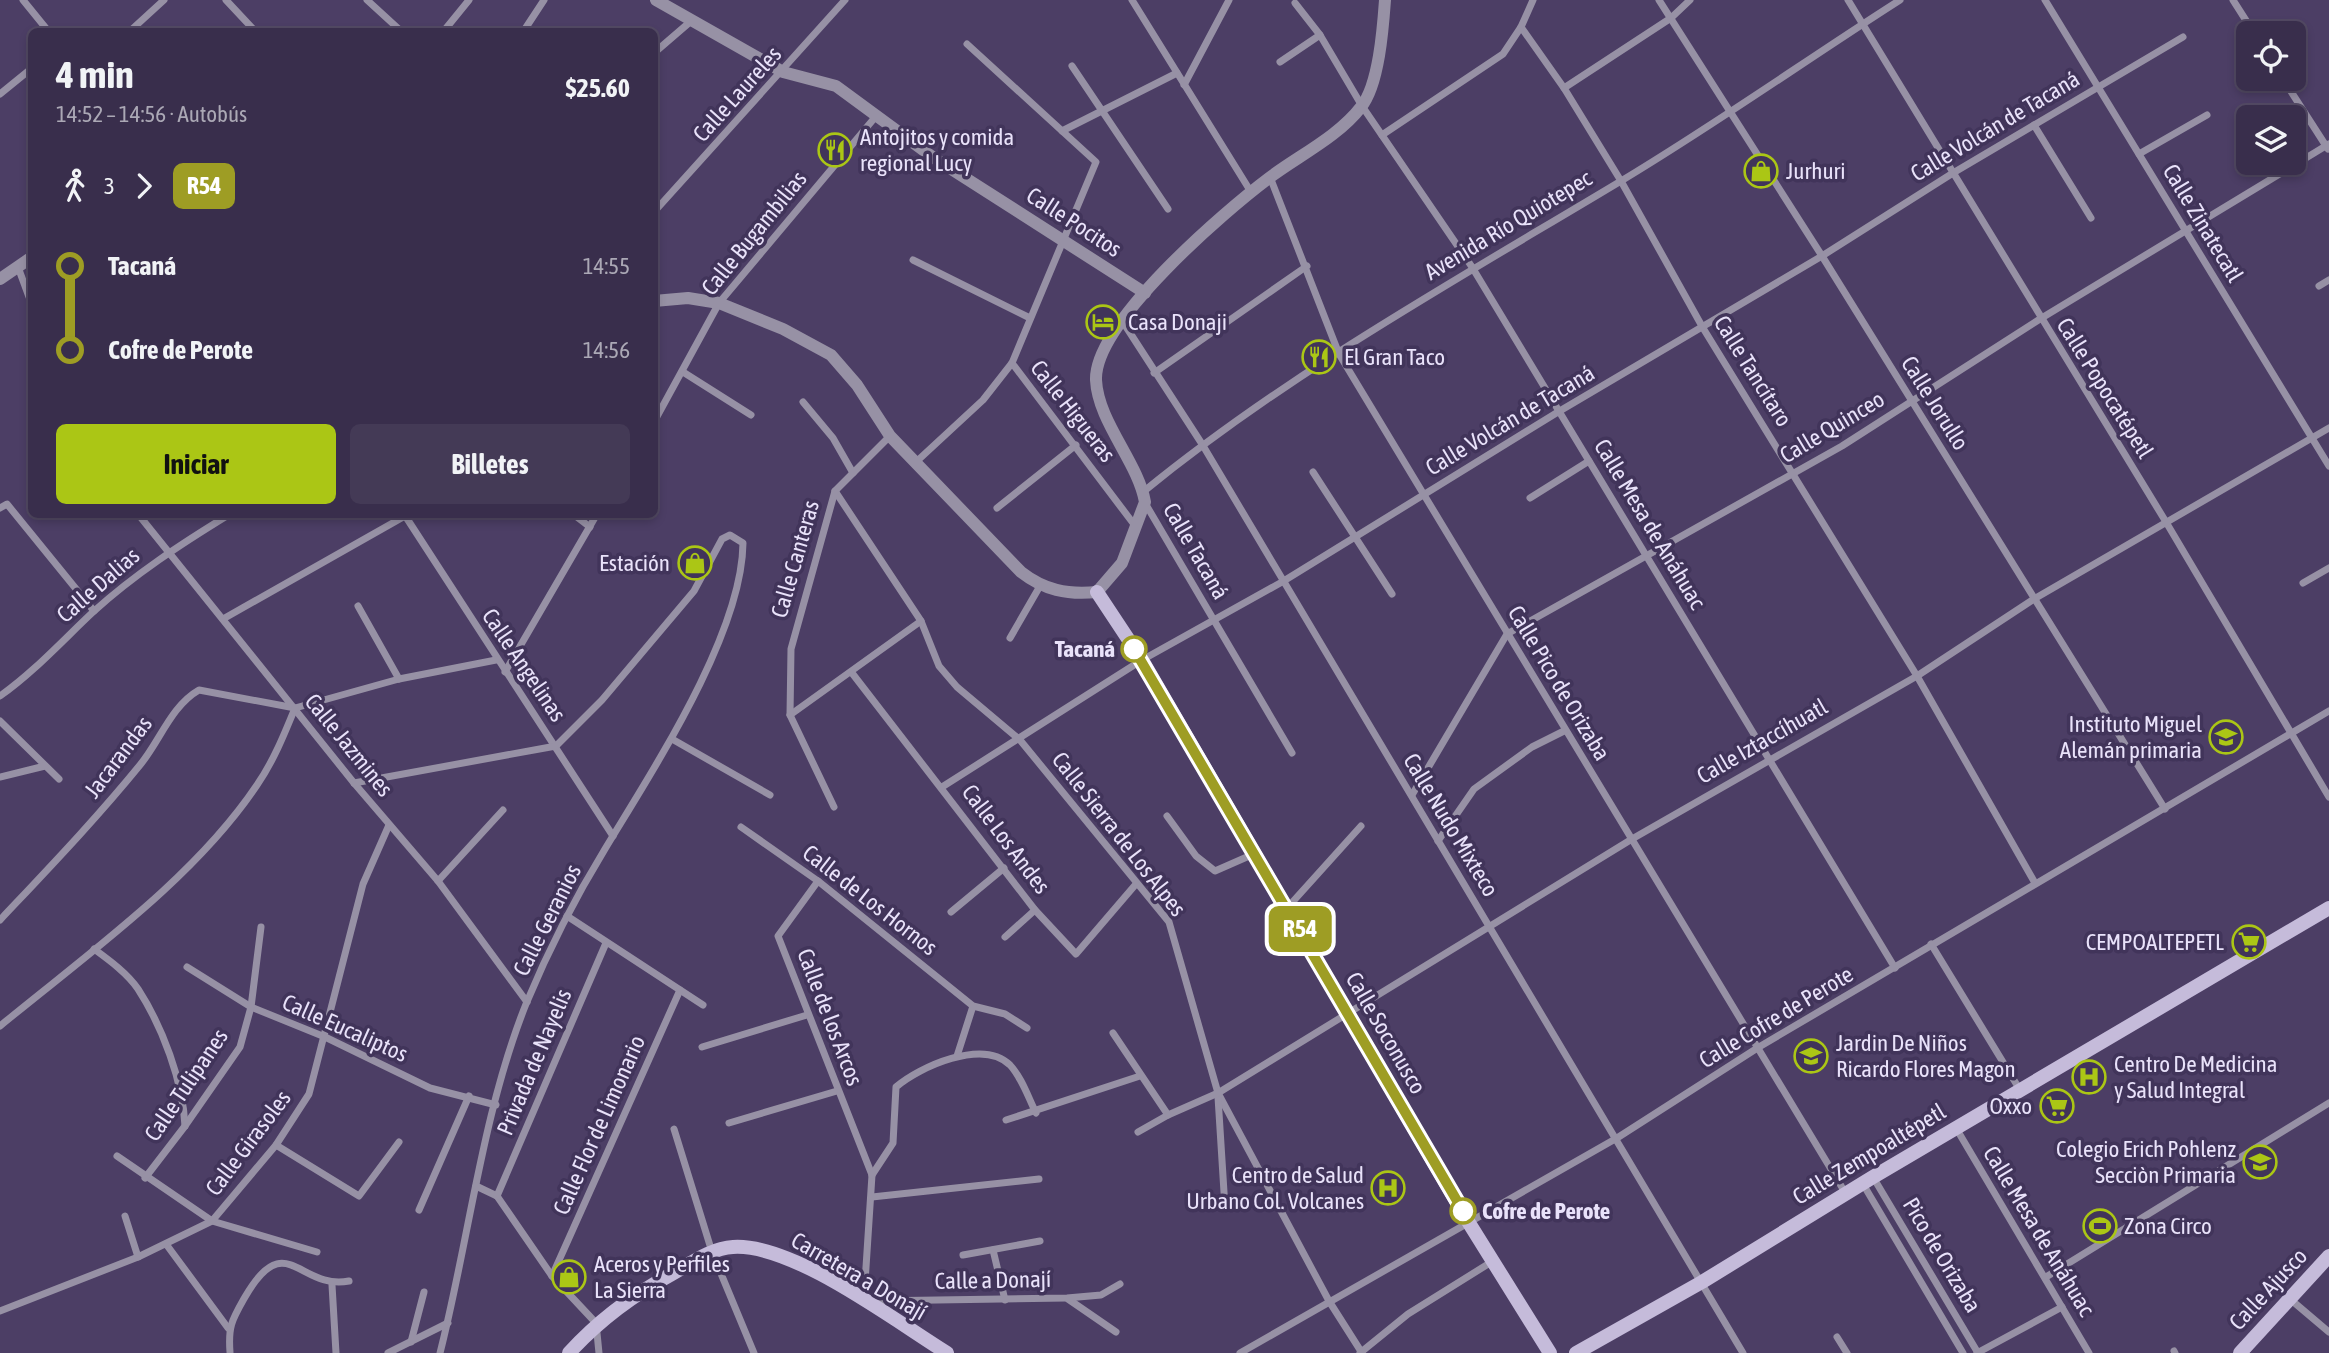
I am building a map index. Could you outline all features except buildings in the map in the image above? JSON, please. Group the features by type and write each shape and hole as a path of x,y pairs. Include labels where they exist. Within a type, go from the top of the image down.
{"main road":[{"name":"Calle Soconusco","path":"1097,593 1142,660 1288,907 1469,1223 1550,1353"},
{"name":"Calle Zempoaltépetl","path":"1576,1353 1702,1282 1868,1180 2329,908"},
{"name":"Carretera a Donají","path":"569,1353 596,1323 636,1293 712,1252 732,1247 754,1247 795,1260 947,1353"},
{"name":"Calle Ajusco","path":"2240,1353 2329,1256"}],"street":[{"path":"23,0 46,28"},
{"path":"133,28 164,0"},
{"path":"226,0 250,28"},
{"path":"367,0 398,28"},
{"path":"446,28 469,0"},
{"path":"526,28 544,0"},
{"name":"Calle Pocitos","path":"656,0 690,22 783,72 836,86 934,158 1144,293"},
{"name":"Calle Laureles","path":"658,208 783,72 845,0"},
{"path":"1132,0 1251,192"},
{"path":"1184,85 1229,0"},
{"path":"658,300 688,299 719,303 783,329 831,355 857,385 890,436 1021,572 1040,586 1075,595 1097,593 1122,563 1137,528 1144,497 1115,435 1096,379 1104,351 1121,319 1144,293 1251,192 1338,128 1362,106 1378,60 1385,0"},
{"path":"1381,135 1503,54 1521,27 1533,0"},
{"name":"Calle Jorullo","path":"1659,0 1732,112 2165,809"},
{"path":"1564,88 1671,18 1690,0"},
{"name":"Calle Popocatépetl","path":"1848,0 2166,522 2329,797"},
{"name":"Avenida Río Quiotepec","path":"1144,497 1202,444 1472,267 1621,181 1732,112 1900,0"},
{"name":"Calle Zinatecatl","path":"2045,0 2329,466"},
{"path":"2233,0 2246,21"},
{"name":"Calle Mesa de Anáhuac","path":"1295,4 1320,35 1362,106 1472,267 1895,968"},
{"path":"658,50 690,22"},
{"name":"Calle Tancítaro","path":"1521,27 1564,88 1621,181 1703,328 1795,473 1917,676 2035,883"},
{"path":"1280,62 1320,35"},
{"name":"Calle Volcán de Tacaná","path":"942,787 1020,740 1142,660 1282,582 1558,412 1822,256 1953,173 2183,37"},
{"name":"Calle Higueras","path":"967,44 1096,162 1012,363 1137,528"},
{"path":"1072,66 1168,209"},
{"path":"0,94 28,71"},
{"path":"1062,131 1177,73"},
{"path":"2291,91 2328,146"},
{"name":"Calle Bugambilias","path":"658,415 719,303 877,114"},
{"path":"2139,154 2207,115"},
{"path":"2034,125 2091,218"},
{"name":"Calle Quinceo","path":"1412,795 1507,634 1795,473 2185,230 2328,146"},
{"name":"Calle Pico de Orizaba","path":"1270,177 1307,266 1339,354 1564,732 1759,1047 1846,1194"},
{"path":"0,278 28,260"},
{"path":"913,260 1030,318"},
{"path":"1154,373 1307,266"},
{"path":"18,267 28,294"},
{"path":"2319,286 2329,280"},
{"name":"Calle Nudo Mixteco","path":"1121,319 1202,444 1743,1353"},
{"path":"916,462 984,400 1012,363"},
{"path":"683,372 751,415"},
{"path":"803,402 833,438 853,472"},
{"name":"Calle Iztaccíhuatl","path":"1138,1132 1217,1093 1632,839 1917,676 2034,600 2329,428"},
{"name":"Calle Canteras","path":"790,715 791,649 835,491 890,436"},
{"path":"998,508 1076,445"},
{"path":"1530,498 1589,461"},
{"path":"1314,472 1357,535 1392,594"},
{"name":"Calle Sierra de Los Alpes","path":"835,491 921,621 939,666 957,687 1020,740 1169,922 1217,1093 1329,1301 1361,1352"},
{"name":"Calle Tacaná","path":"1144,497 1292,753"},
{"path":"0,508 7,504 94,611"},
{"name":"Calle Jazmines","path":"141,518 166,553 223,619 388,825 438,881 527,1002"},
{"name":"Calle Dalias","path":"0,696 22,681 94,611 166,553 223,518"},
{"path":"223,619 399,518"},
{"name":"Calle Angelinas","path":"406,518 613,836"},
{"path":"578,518 590,527"},
{"path":"505,672 595,518"},
{"name":"Calle Geranios","path":"440,1353 476,1186 510,1047 527,1002 567,916 672,738 720,636 743,559 743,543 730,535 722,539 694,591 602,700 556,746"},
{"path":"2303,583 2329,568"},
{"path":"1010,638 1040,586"},
{"path":"358,606 399,679"},
{"path":"834,807 790,715 921,621"},
{"path":"0,1027 129,923 234,817 269,764 295,708 399,679 496,660"},
{"name":"Calle Los Andes","path":"852,673 1035,910 1076,954 1136,884"},
{"name":"Jacarandas","path":"0,920 135,772 190,695 199,690 295,708"},
{"name":"Calle Cofre de Perote","path":"1240,1353 1617,1138 1759,1047 2329,711"},
{"path":"0,721 59,779"},
{"path":"1438,841 1474,789 1532,747 1564,732"},
{"path":"672,738 770,795"},
{"path":"354,783 556,746"},
{"path":"0,777 45,766"},
{"path":"438,881 503,810"},
{"path":"1167,816 1196,856 1214,871 1256,853"},
{"name":"Calle Girasoles","path":"0,1311 138,1257 212,1221 276,1145 309,1094 363,884 388,825"},
{"path":"1288,907 1361,826"},
{"name":"Calle de Los Hornos","path":"741,827 818,881 973,1006"},
{"path":"951,912 1004,868"},
{"name":"Calle de los Arcos","path":"818,881 778,936 872,1175 863,1301"},
{"path":"1005,937 1035,910"},
{"path":"567,916 702,1005"},
{"name":"Calle Tulipanes","path":"145,1178 186,1126 240,1046 251,1007 261,927"},
{"name":"Privada de Nayelis","path":"497,1196 606,943"},
{"path":"1931,944 2021,1091"},
{"path":"94,949 137,987 152,1016 177,1081 186,1126"},
{"name":"Calle Eucaliptos","path":"187,967 251,1007 325,1037 430,1088 496,1105"},
{"name":"Calle Flor de Limonario","path":"552,1276 680,990"},
{"path":"957,1056 973,1006 1005,1014 1027,1028"},
{"path":"702,1047 807,1015"},
{"path":"1113,1033 1168,1115"},
{"name":"Calle de los Arcos","path":"872,1175 893,1143 896,1087 913,1072 957,1056 997,1057 1009,1064 1036,1113"},
{"path":"1006,1120 1036,1113 1140,1076"},
{"path":"729,1123 838,1091"},
{"path":"1217,1093 1225,1208"},
{"path":"419,1210 469,1096"},
{"path":"2046,1276 2329,1103"},
{"name":"Calle Mesa de Anáhuac","path":"1956,1128 2090,1353"},
{"path":"674,1129 712,1252 754,1353"},
{"path":"276,1145 359,1196 399,1142"},
{"path":"117,1156 145,1178 212,1221 317,1252"},
{"path":"872,1197 1039,1179"},
{"name":"Pico de Orizaba","path":"1868,1180 1978,1353"},
{"name":"Pico de Orizaba","path":"1868,1180 1963,1353"},
{"path":"476,1186 497,1196 552,1276 596,1323 599,1353"},
{"path":"125,1216 138,1257"},
{"path":"963,1255 1040,1241"},
{"path":"166,1244 228,1328 230,1353"},
{"path":"993,1250 1005,1300"},
{"path":"1361,1352 1408,1314 1493,1260"},
{"path":"228,1328 259,1273 270,1265 284,1264 305,1270 332,1285 349,1281"},
{"name":"Calle a Donají","path":"863,1301 1067,1298 1101,1295 1120,1284"},
{"path":"332,1285 336,1353"},
{"path":"411,1342 424,1292"},
{"path":"1067,1298 1116,1332"},
{"path":"2290,1299 2329,1332"},
{"path":"1978,1353 2062,1307"},
{"path":"388,1353 448,1324"},
{"path":"1837,1337 1847,1353"}],"bus line":[{"name":"R54","path":"1134,649 1277,889 1463,1211"}],"place":[{"name":"Antojitos y comida regional Lucy","path":"835,150"},
{"name":"Jurhuri","path":"1761,171"},
{"name":"Casa Donaji","path":"1103,322"},
{"name":"El Gran Taco","path":"1319,357"},
{"name":"Estación","path":"695,563"},
{"name":"Tacaná","path":"1134,649"},
{"name":"Instituto Miguel Alemán primaria","path":"2226,737"},
{"name":"CEMPOALTEPETL","path":"2249,942"},
{"name":"Jardin De Niños Ricardo Flores Magon","path":"1811,1056"},
{"name":"Centro De Medicina y Salud Integral","path":"2089,1077"},
{"name":"Oxxo","path":"2057,1106"},
{"name":"Colegio Erich Pohlenz Secciòn Primaria","path":"2260,1162"},
{"name":"Centro de Salud Urbano Col. Volcanes","path":"1388,1188"},
{"name":"Cofre de Perote","path":"1463,1211"},
{"name":"Zona Circo","path":"2100,1226"},
{"name":"Aceros y Perfiles La Sierra","path":"569,1277"}]}
